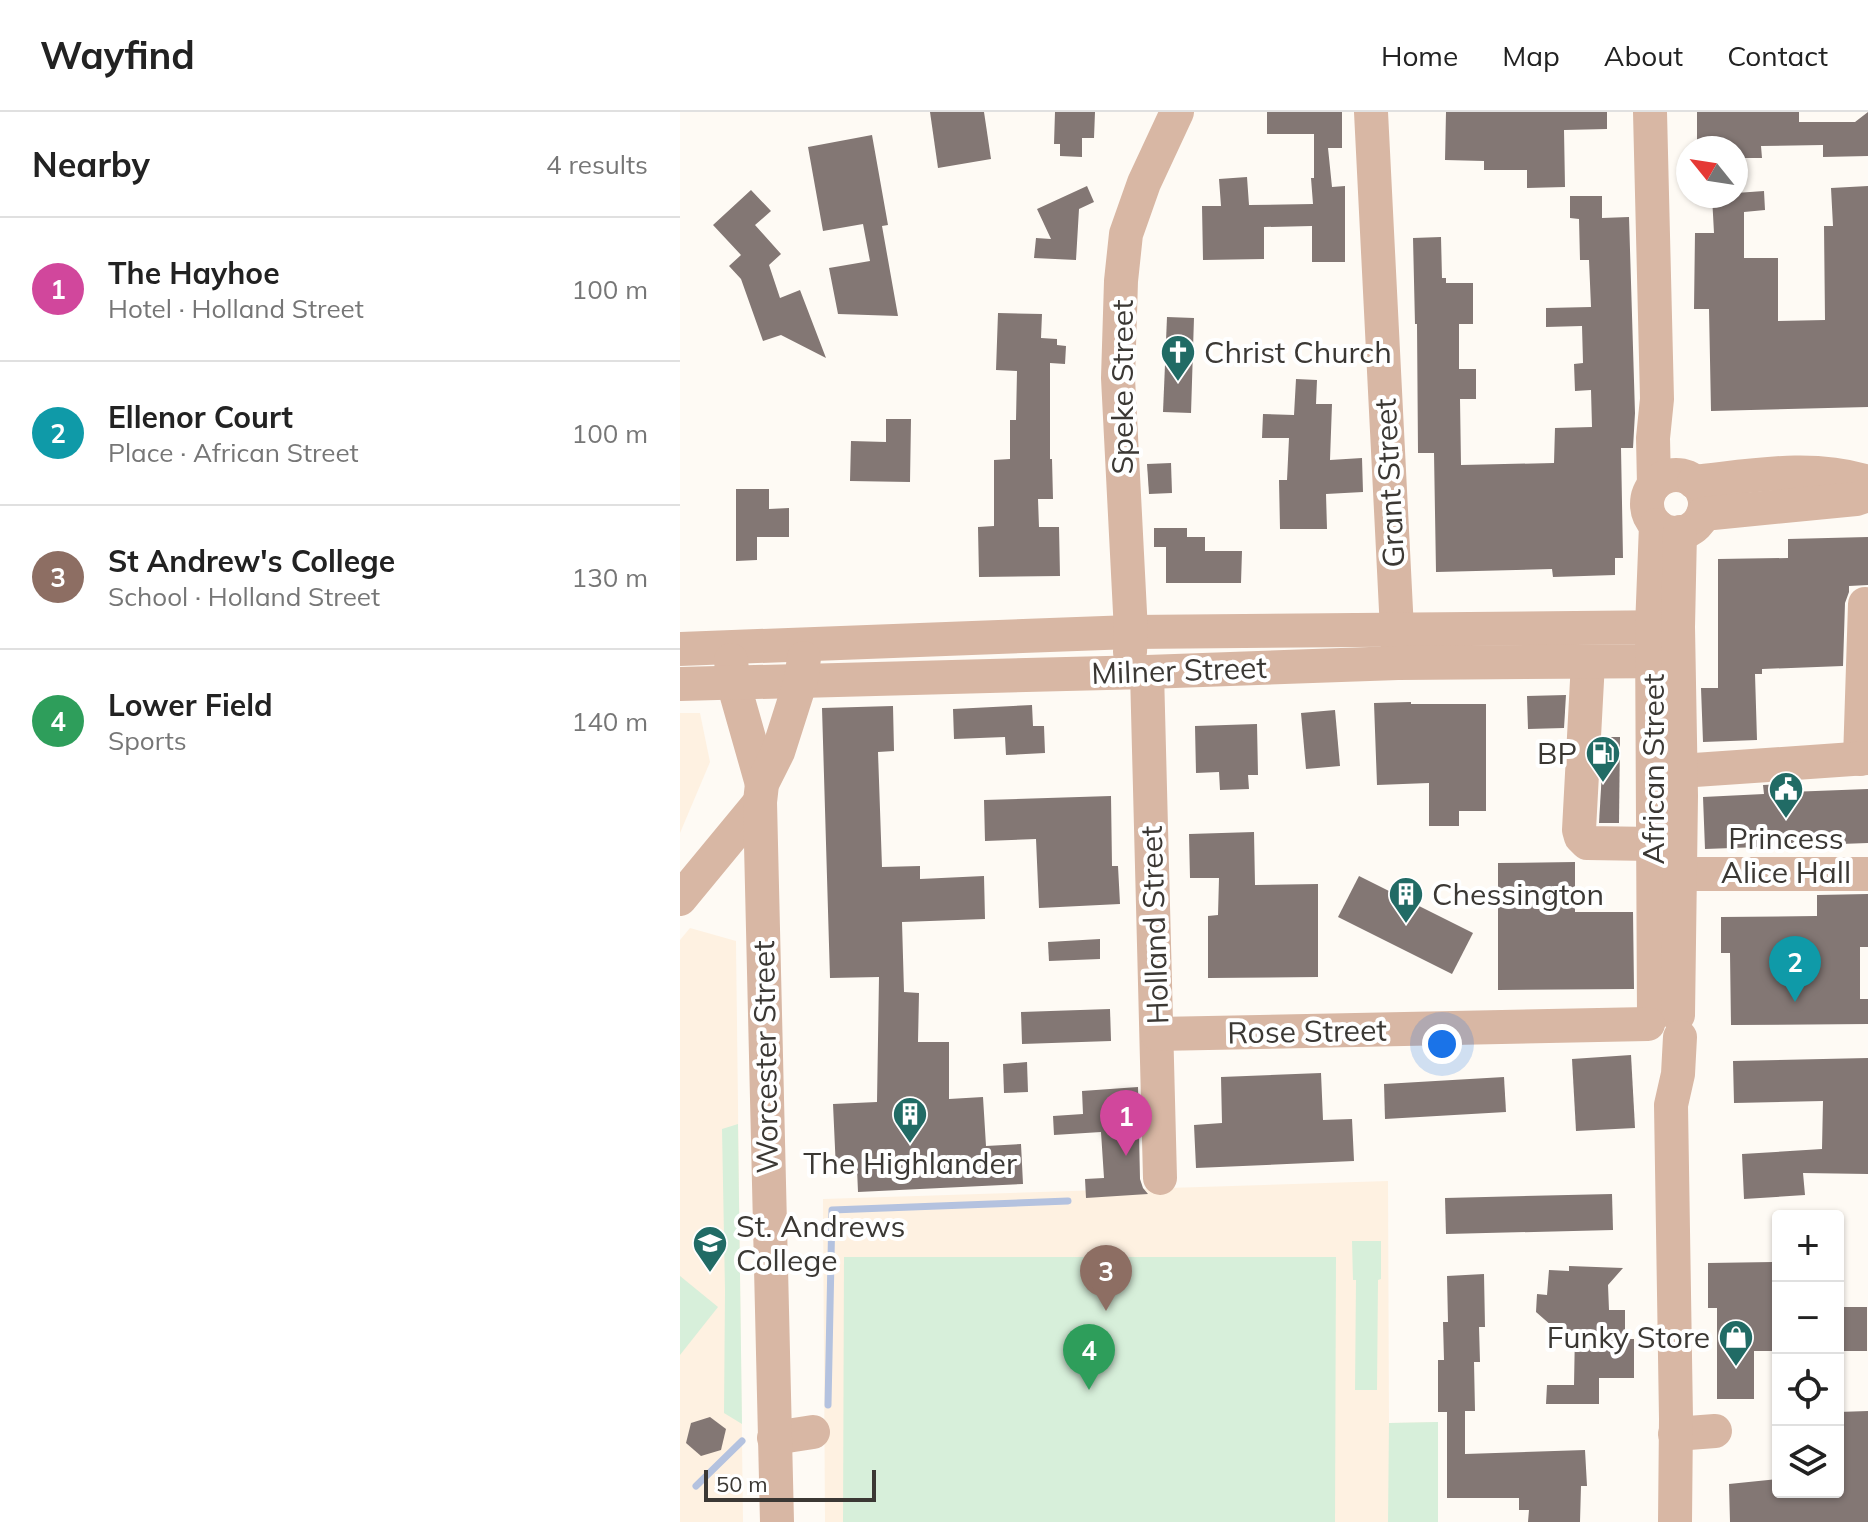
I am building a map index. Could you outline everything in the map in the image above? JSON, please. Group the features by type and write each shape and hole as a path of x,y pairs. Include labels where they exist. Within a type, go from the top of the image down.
{"street":[{"name":"Speke Street","path":"1138,672 1131,632 1118,378 1121,281 1126,234 1144,183 1177,112"},
{"name":"Grant Street","path":"1371,112 1398,646"},
{"name":"African Street","path":"1650,112 1657,399 1673,434 1678,502 1665,627 1666,662 1654,844 1663,1026 1678,1074 1671,1105 1675,1522"},
{"path":"1678,502 1770,474 1813,473 1868,482"},
{"path":"1678,502 1856,499 1868,495"},
{"path":"1680,771 1864,758 1865,604"},
{"name":"Milner Street","path":"680,684 1138,672 1398,646 1665,627"},
{"name":"Milner Street","path":"680,649 1131,632 1398,646 1588,662 1666,662"},
{"name":"Worcester Street","path":"761,793 801,680 807,644"},
{"name":"Worcester Street","path":"730,647 733,682 761,793 777,1522"},
{"path":"1588,662 1581,837 1587,843 1654,844"},
{"name":"African Street","path":"1663,1026 1680,874 1680,771 1666,662"},
{"name":"Holland Street","path":"1138,672 1157,1034 1160,1178"},
{"path":"680,899 761,793"},
{"path":"1680,874 1868,874"},
{"name":"Rose Street","path":"1157,1034 1663,1026"},
{"path":"1675,1434 1715,1431"},
{"path":"774,1438 813,1432"}],"shaded area":[{"path":"680,713 700,713 710,762 680,833"},
{"name":"St. Andrews College","path":"690,928 736,941 743,1522 680,1522 680,940"},
{"path":"1388,1181 1389,1423 1438,1422 1438,1522 825,1522 823,1199"}],"green space":[{"path":"738,1124 742,1424 724,1413 722,1129"},
{"path":"1352,1241 1381,1241 1377,1390 1355,1390 1356,1280 1353,1280"},
{"path":"844,1257 1336,1257 1335,1522 843,1522"},
{"path":"680,1276 718,1307 680,1355"},
{"path":"1438,1422 1438,1522 1388,1522 1389,1423"}],"building":[{"path":"930,112 984,112 991,159 938,168"},
{"path":"1055,112 1095,112 1094,138 1082,138 1082,157 1060,156 1060,144 1054,144"},
{"path":"1267,112 1342,112 1342,148 1328,148 1332,187 1345,186 1345,262 1312,262 1312,226 1264,227 1264,259 1203,260 1202,206 1221,206 1219,179 1247,177 1249,205 1313,204 1314,134 1267,134"},
{"path":"1446,112 1607,112 1607,129 1564,130 1565,187 1527,188 1527,170 1484,170 1484,161 1445,160"},
{"path":"1697,112 1799,112 1799,122 1855,122 1868,112 1868,156 1823,157 1823,145 1761,146 1762,158 1748,158 1748,136 1697,136"},
{"path":"872,135 888,225 882,226 898,316 838,314 829,268 870,261 863,224 823,231 808,147"},
{"path":"1087,186 1094,202 1079,209 1076,260 1034,258 1036,238 1051,239 1037,209"},
{"path":"1868,186 1868,407 1711,411 1709,309 1694,309 1695,233 1714,233 1713,208 1748,208 1748,192 1764,191 1765,210 1744,212 1744,258 1778,258 1778,321 1825,320 1824,226 1833,226 1831,188"},
{"path":"751,190 771,211 755,225 781,254 769,265 780,298 800,290 826,358 781,335 763,341 741,279 729,266 741,255 713,225"},
{"path":"1570,196 1602,196 1602,218 1629,217 1635,413 1633,448 1621,448 1623,558 1615,558 1615,575 1553,577 1552,569 1436,572 1434,453 1418,453 1413,238 1441,237 1442,278 1446,278 1446,283 1473,283 1473,324 1459,324 1459,369 1476,369 1476,399 1460,399 1461,465 1554,463 1555,428 1592,427 1591,390 1575,391 1574,364 1583,363 1582,326 1546,327 1546,308 1591,307 1589,260 1580,260 1579,219 1570,218"},
{"path":"998,313 1042,314 1041,338 1057,339 1057,345 1066,346 1065,364 1050,363 1053,499 1038,499 1039,527 1059,527 1060,576 979,577 978,527 994,526 994,460 1010,459 1010,420 1016,420 1017,371 996,370"},
{"name":"Christ Church","path":"1167,317 1194,318 1191,413 1163,412"},
{"path":"1296,379 1317,380 1316,404 1332,404 1330,460 1362,458 1363,492 1326,494 1327,529 1280,529 1279,480 1287,480 1289,438 1262,438 1263,414 1294,415"},
{"path":"886,419 911,419 910,482 850,481 851,441 886,442"},
{"path":"1171,463 1172,493 1149,494 1147,464"},
{"path":"736,489 769,489 769,509 789,508 789,537 757,537 757,560 736,561"},
{"path":"1154,528 1187,528 1187,537 1205,537 1205,551 1242,551 1241,583 1166,583 1166,547 1154,547"},
{"path":"1868,537 1868,585 1849,586 1845,603 1843,666 1762,669 1762,674 1755,674 1757,740 1703,742 1701,688 1718,688 1718,559 1788,558 1788,539"},
{"path":"1566,695 1564,728 1528,729 1527,696"},
{"path":"1374,703 1486,704 1486,811 1459,811 1459,826 1429,826 1429,783 1377,785"},
{"path":"1032,705 1033,726 1044,726 1045,753 1006,755 1005,737 954,739 953,709"},
{"path":"893,706 894,751 878,752 882,867 920,866 920,879 984,876 985,919 902,922 904,992 919,993 918,1042 949,1042 949,1099 983,1097 986,1146 1021,1144 1023,1184 858,1192 857,1169 836,1170 833,1104 877,1102 879,977 830,978 822,708"},
{"path":"1335,710 1340,766 1306,769 1301,713"},
{"path":"1257,724 1258,775 1248,775 1249,789 1220,790 1219,772 1196,773 1195,726"},
{"path":"1604,737 1620,737 1619,823 1599,823"},
{"name":"Princess Alice Hall","path":"1788,784 1789,792 1868,789 1868,843 1705,849 1703,797 1764,794 1763,785"},
{"path":"1111,796 1112,866 1118,866 1120,904 1039,908 1036,839 985,841 984,800"},
{"path":"1254,832 1255,885 1318,884 1318,977 1208,978 1208,916 1218,915 1219,878 1190,878 1189,834"},
{"path":"1575,862 1575,912 1633,912 1634,989 1498,990 1498,863"},
{"name":"Chessington","path":"1359,876 1473,933 1452,974 1338,917"},
{"path":"1868,894 1868,947 1860,947 1860,999 1868,999 1868,1024 1731,1025 1730,953 1721,953 1721,917 1817,916 1817,895"},
{"path":"1100,939 1100,959 1049,961 1048,942"},
{"path":"1110,1009 1111,1041 1022,1044 1021,1012"},
{"path":"1631,1055 1635,1128 1576,1131 1572,1059"},
{"path":"1868,1058 1868,1174 1803,1173 1805,1195 1744,1199 1742,1154 1822,1149 1823,1101 1734,1103 1733,1061"},
{"path":"1027,1062 1028,1092 1004,1093 1003,1064"},
{"path":"1321,1073 1323,1120 1352,1119 1354,1161 1196,1168 1194,1125 1222,1123 1221,1077"},
{"path":"1504,1077 1506,1112 1385,1119 1384,1084"},
{"path":"1138,1087 1140,1179 1148,1194 1086,1198 1085,1179 1104,1178 1101,1132 1054,1135 1053,1116 1083,1114 1082,1091"},
{"path":"1612,1194 1613,1230 1446,1234 1445,1198"},
{"path":"1772,1262 1772,1351 1754,1351 1754,1399 1717,1399 1717,1308 1708,1308 1708,1263"},
{"path":"1569,1266 1623,1268 1608,1285 1609,1310 1625,1310 1625,1339 1634,1339 1634,1378 1599,1378 1599,1404 1546,1404 1547,1385 1574,1385 1575,1331 1553,1332 1552,1326 1536,1312 1537,1294 1547,1295 1549,1270 1569,1271"},
{"path":"1484,1274 1485,1327 1479,1327 1480,1362 1474,1362 1475,1411 1465,1411 1465,1454 1585,1450 1587,1486 1581,1486 1580,1522 1528,1522 1529,1510 1519,1510 1519,1498 1447,1498 1447,1412 1438,1412 1438,1360 1444,1360 1443,1322 1448,1322 1447,1276"},
{"path":"1844,1307 1867,1307 1867,1351 1844,1351"},
{"path":"1868,1411 1868,1522 1730,1522 1729,1484 1772,1480 1772,1498 1844,1498 1844,1412"},
{"path":"710,1417 726,1429 721,1450 701,1456 686,1443 691,1423"}],"waterway":[{"path":"828,1405 832,1210 1068,1201"},
{"path":"696,1486 742,1441"}],"place":[{"name":"Christ Church","path":"1178,383"},
{"name":"BP","path":"1603,784"},
{"name":"Princess Alice Hall","path":"1786,820"},
{"name":"Chessington","path":"1406,925"},
{"name":"Ellenor Court","path":"1795,1002"},
{"name":"The Highlander","path":"910,1145"},
{"name":"The Hayhoe","path":"1126,1156"},
{"name":"St. Andrews College","path":"710,1274"},
{"name":"St Andrew's College","path":"1106,1311"},
{"name":"Funky Store","path":"1736,1368"},
{"name":"Lower Field","path":"1089,1390"}]}
